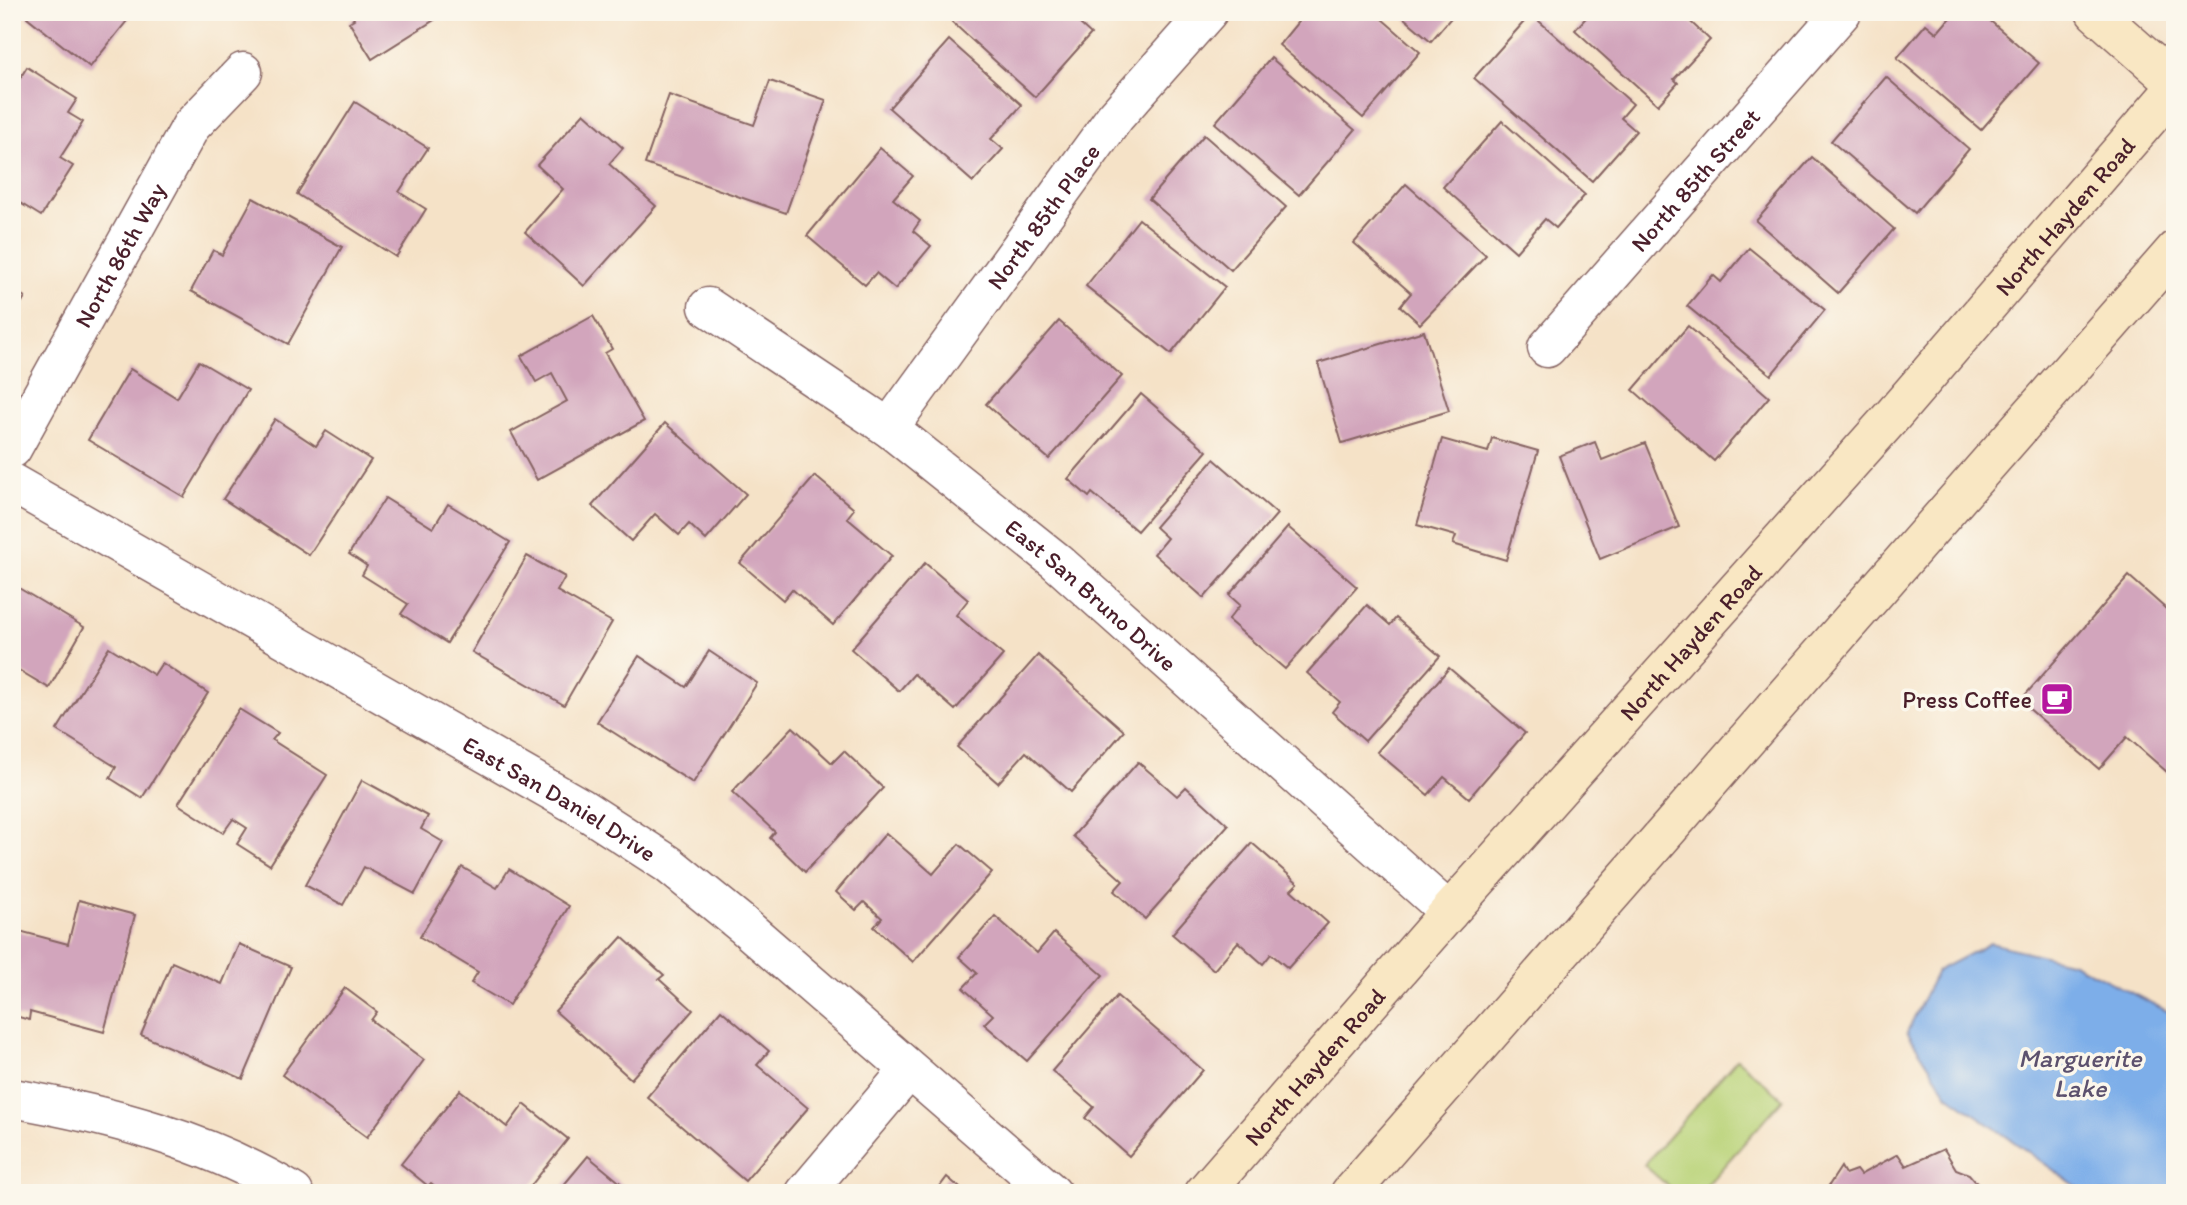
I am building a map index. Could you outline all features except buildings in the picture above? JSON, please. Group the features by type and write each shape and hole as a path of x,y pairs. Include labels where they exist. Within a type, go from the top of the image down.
{"main road":[{"path":"2095,12 2175,86"},
{"name":"North Hayden Road","path":"1204,1193 1449,912 1894,414 2175,86"},
{"path":"1350,1193 2175,250"}],"street":[{"name":"North 85th Place","path":"889,428 1115,117 1208,12"},
{"name":"North 85th Street","path":"1547,348 1842,12"},
{"name":"North 86th Way","path":"12,449 191,126 243,72"},
{"name":"East San Bruno Drive","path":"708,307 889,428 1056,561 1449,912"},
{"name":"East San Daniel Drive","path":"12,483 580,807 668,864 743,925 1052,1193"},
{"path":"805,1193 909,1070"},
{"path":"12,1098 83,1110 169,1136 263,1174 294,1193"}],"green space":[{"path":"1737,1059 1783,1099 1700,1193 1676,1193 1644,1165"}],"water":[{"name":"Marguerite Lake","path":"1990,943 2073,963 2175,1015 2175,1193 2086,1193 1948,1095 1907,1032 1937,971"}],"place":[{"name":"Press Coffee","path":"2057,699"}]}
